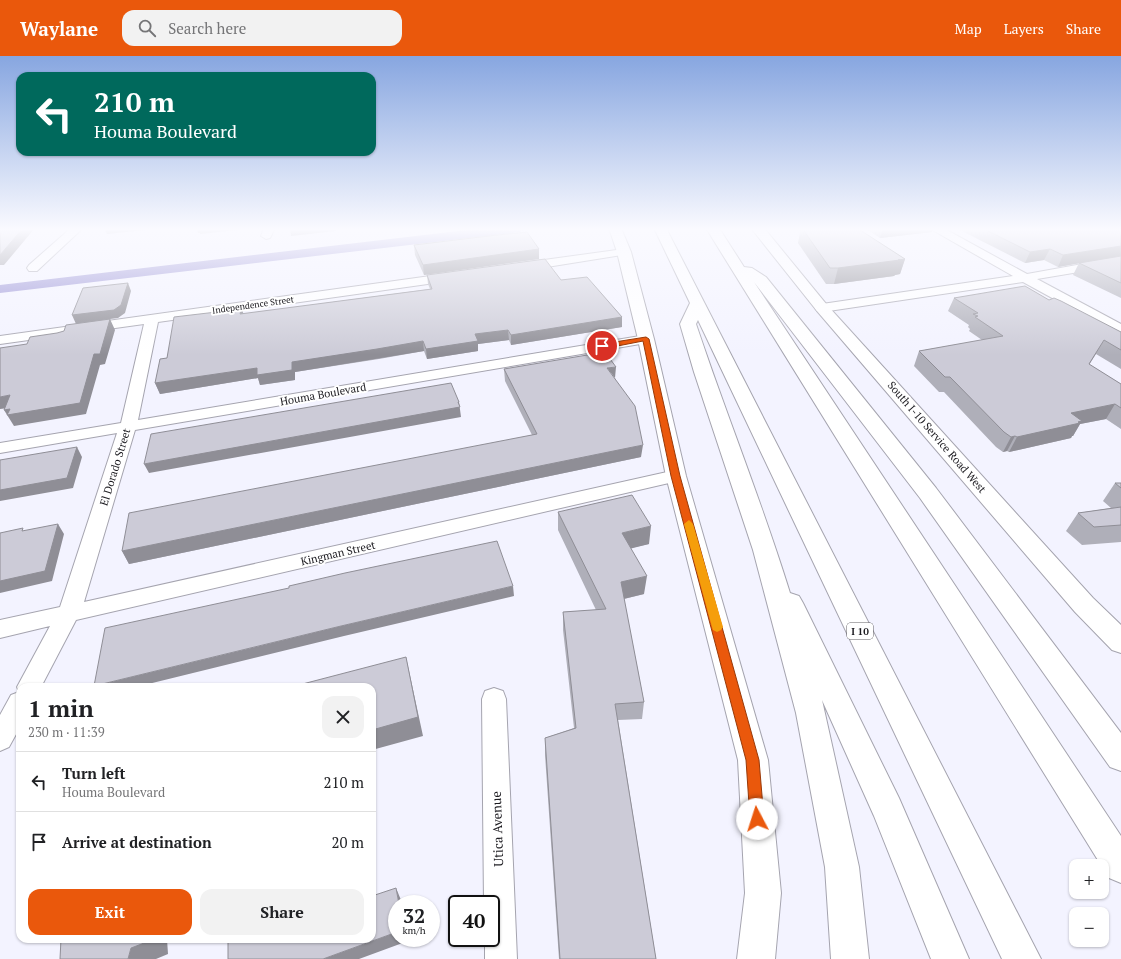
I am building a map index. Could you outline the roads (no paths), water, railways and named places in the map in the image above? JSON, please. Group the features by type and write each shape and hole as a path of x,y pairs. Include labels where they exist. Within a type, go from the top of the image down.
{"main road":[{"path":"629,270 646,339 676,476 752,760 763,893 756,959"},
{"name":"I 10","path":"681,270 1022,959"},
{"path":"739,270 1121,866"},
{"path":"746,270 762,280 928,493 1121,757"},
{"name":"South I-10 Service Road West","path":"791,270 822,308 1084,605 1121,642"},
{"path":"697,303 688,324 703,372 765,550 811,713 832,811 842,867 850,959"},
{"path":"765,550 888,809 950,959"},
{"path":"1080,701 1121,739"}],"street":[{"path":"1009,270 1121,330"},
{"path":"822,308 1068,270"},
{"name":"Independence Street","path":"0,340 462,275"},
{"name":"El Dorado Street","path":"31,683 69,613 128,426 152,319"},
{"name":"Houma Boulevard","path":"0,448 646,339"},
{"name":"Kingman Street","path":"0,629 676,476"},
{"name":"Utica Avenue","path":"494,699 501,959"},
{"path":"0,739 16,710"}],"waterway":[{"path":"0,289 161,270"}]}
